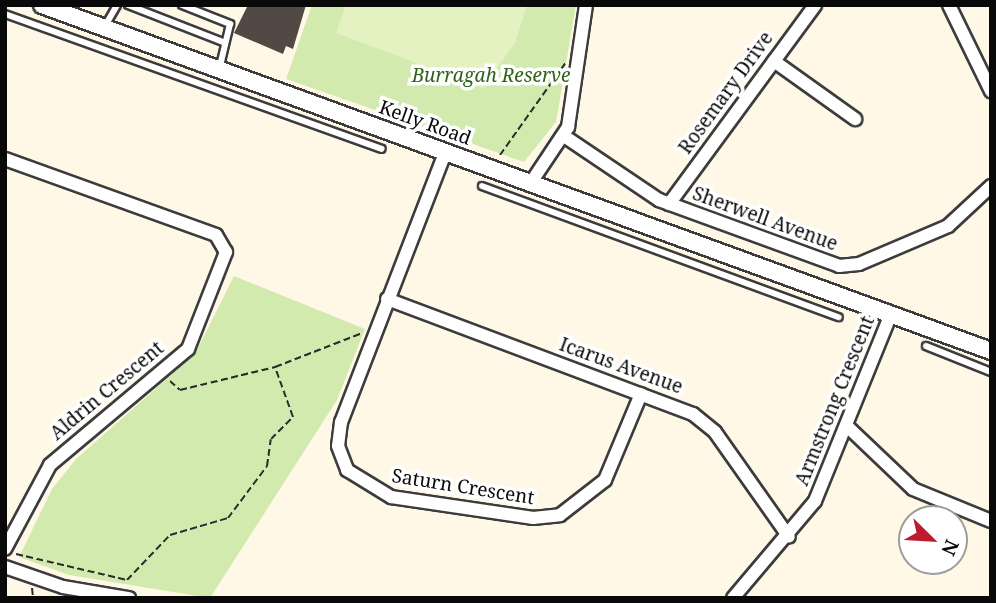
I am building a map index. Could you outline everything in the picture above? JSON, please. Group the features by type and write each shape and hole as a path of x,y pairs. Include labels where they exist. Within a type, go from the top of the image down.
{"street":[{"name":"Kelly Road","path":"42,5 991,351"},
{"path":"530,184 564,136 586,5"},
{"name":"Rosemary Drive","path":"669,204 815,5"},
{"path":"949,5 991,91"},
{"path":"774,61 855,119"},
{"name":"Sherwell Avenue","path":"564,136 669,204 845,267 948,226 991,186"},
{"name":"Saturn Crescent","path":"445,153 387,299 338,446 352,476 391,497 533,517 560,515 605,480 641,394"},
{"name":"Aldrin Crescent","path":"5,159 221,239 224,260 201,323 188,348 50,465 11,551"},
{"name":"Icarus Avenue","path":"387,299 641,394 708,425 789,537"},
{"name":"Armstrong Crescent","path":"733,598 789,537 825,482 849,428 891,314"},
{"path":"849,428 913,489 991,521"},
{"path":"5,567 54,584 129,598"}],"lane":[{"path":"104,27 117,5"},
{"path":"128,5 223,42"},
{"path":"182,5 230,24 223,42 219,70"},
{"name":"Kelly Road","path":"5,14 382,149"},
{"path":"174,75 181,56"},
{"path":"482,186 839,317"},
{"path":"647,247 655,228"},
{"path":"926,346 991,372"}],"path":[{"path":"500,156 580,42"},
{"path":"161,372 180,390 275,367 378,324"},
{"path":"11,551 127,580 170,535 215,524 240,508 267,466 271,439 293,417 275,367"},
{"path":"44,572 48,562"}],"green space":[{"name":"Burragah Reserve","path":"312,5 576,5 556,122 524,162 286,79"},
{"path":"346,5 527,5 515,43 483,88 336,33"},
{"path":"234,276 365,329 337,400 210,598 69,575 19,557 52,489 76,459 195,354"}],"building":[{"path":"248,5 306,5 293,49 286,46 283,54 234,33"}]}
